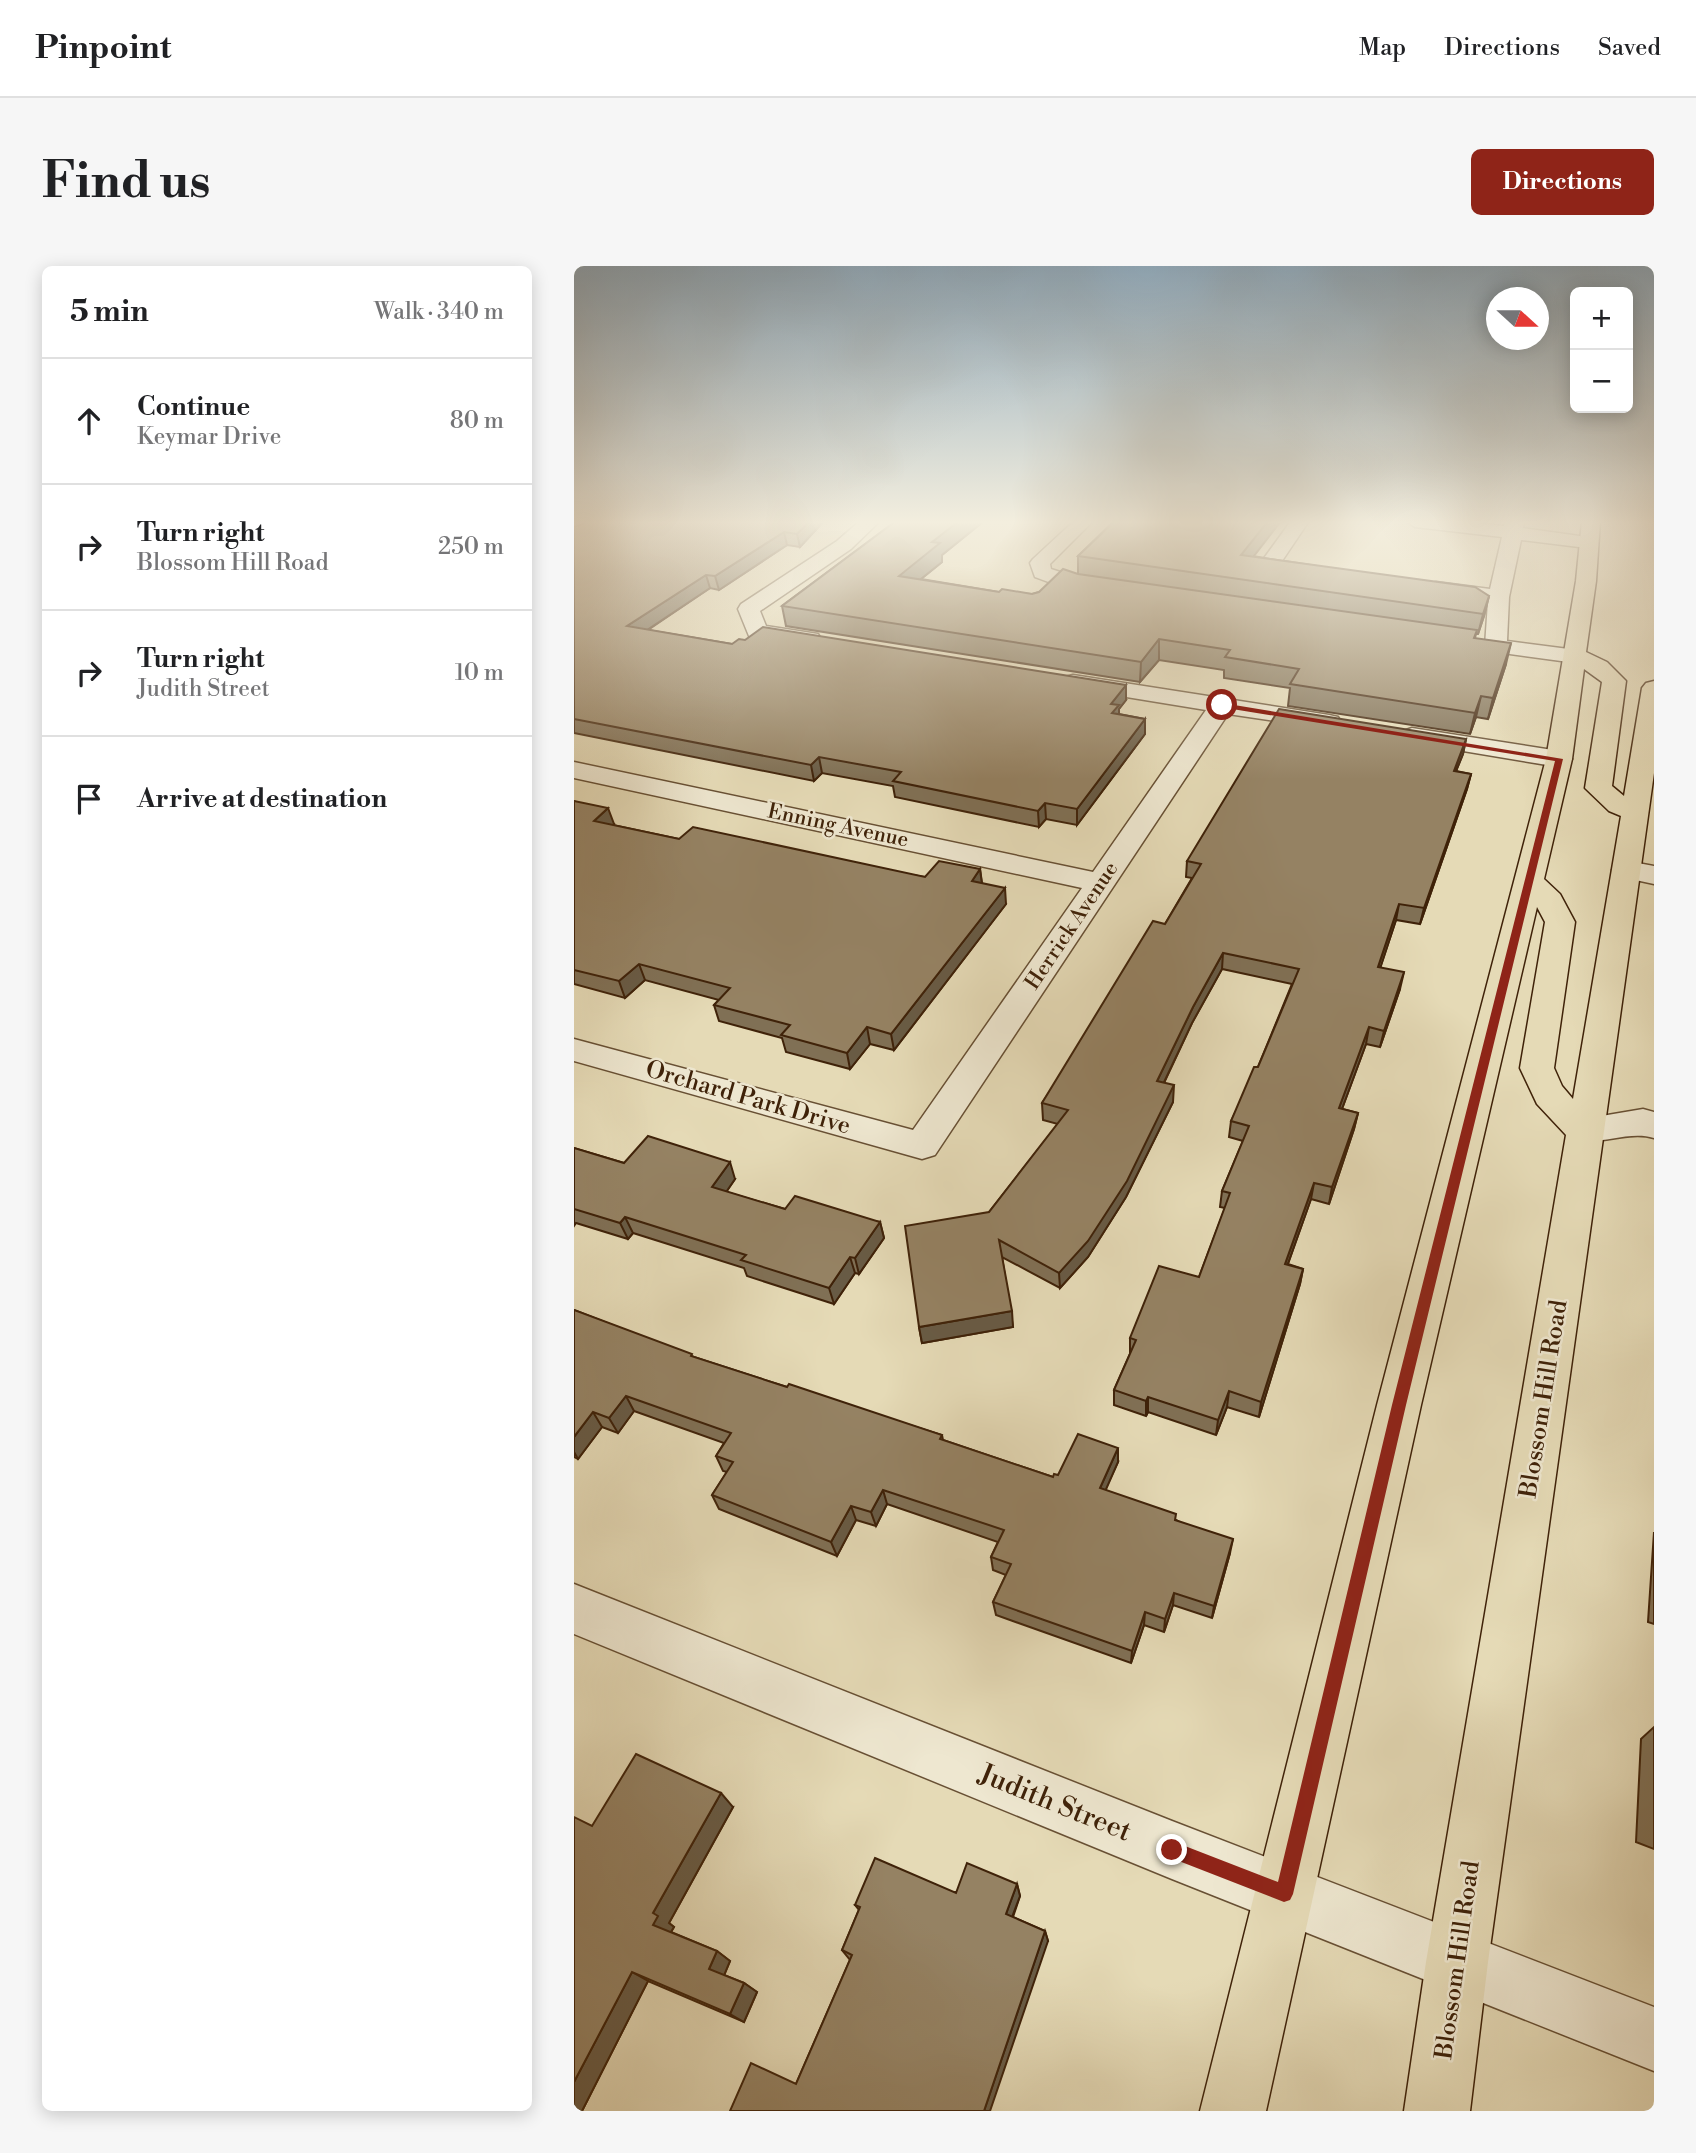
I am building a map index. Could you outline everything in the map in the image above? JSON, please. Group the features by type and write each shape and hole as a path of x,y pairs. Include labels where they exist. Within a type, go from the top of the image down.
{"main road":[{"path":"1233,2111 1396,1418 1559,759 1583,607"},
{"path":"1576,656 1600,667 1614,681 1598,788 1619,805 1636,812"},
{"name":"Blossom Hill Road","path":"1437,2111 1457,1962 1585,1130 1640,872 1636,812 1654,692"},
{"path":"1529,881 1549,900 1560,922 1537,1068 1542,1085 1553,1101 1585,1130"}],"street":[{"path":"753,607 749,610 757,631 839,644"},
{"path":"1496,607 1486,645 1576,656"},
{"path":"1058,679 1346,725"},
{"name":"Herrick Avenue","path":"922,1146 1222,705"},
{"path":"1387,732 1559,759"},
{"name":"Enning Avenue","path":"574,770 1101,883"},
{"name":"Orchard Park Drive","path":"574,1050 922,1146"},
{"path":"1585,1130 1643,1122 1654,1125"},
{"name":"Judith Street","path":"574,1609 1284,1894 1654,2039"}],"building":[{"path":"574,607 656,607 627,626 732,644 739,639 745,640 763,627 1126,685 1111,704 1119,705 1112,713 1145,719 1077,809 1045,803 1038,811 893,781 901,772 819,757 811,765 574,719"},
{"path":"789,607 1314,607 1477,630 1474,638 1511,643 1493,698 1481,696 1475,713 1290,684 1299,669 1225,657 1230,650 1159,639 1141,662"},
{"path":"1435,607 1485,607 1483,614"},
{"path":"1279,709 1466,739 1454,771 1471,774 1424,908 1399,904 1378,967 1404,972 1384,1031 1369,1027 1339,1108 1358,1113 1332,1187 1314,1183 1285,1264 1303,1269 1261,1402 1229,1391 1218,1420 1148,1397 1146,1401 1114,1390 1136,1340 1130,1338 1159,1266 1199,1277 1230,1193 1222,1191 1249,1126 1231,1121 1254,1067 1258,1067 1299,969 1223,953 1157,1081 1174,1085 1127,1181 1088,1241 1059,1273 999,1240 1012,1311 919,1327 905,1226 989,1212 1068,1110 1042,1103 1153,921 1165,924 1201,864 1187,861"},
{"path":"574,801 608,808 594,821 679,839 693,827 925,877 939,861 980,869 972,881 1005,888 891,1034 867,1027 847,1053 781,1035 790,1025 714,1005 730,988 639,964 619,981 574,970"},
{"path":"648,1136 730,1162 712,1187 785,1209 795,1196 880,1222 855,1258 850,1257 829,1288 741,1260 746,1255 625,1217 620,1223 574,1209 574,1148 624,1163"},
{"path":"574,1310 692,1354 691,1356 787,1387 789,1384 942,1435 940,1439 1053,1477 1054,1474 1058,1475 1078,1434 1118,1448 1100,1488 1176,1514 1175,1520 1233,1539 1214,1606 1174,1593 1165,1619 1145,1612 1132,1651 993,1602 1011,1564 991,1557 1004,1530 883,1490 871,1512 851,1506 831,1542 712,1495 733,1462 716,1456 731,1433 626,1396 609,1418 593,1412 574,1437"},
{"path":"636,1754 721,1793 653,1913 658,1916 653,1925 717,1951 709,1969 744,1983 730,2014 632,1972 574,2082 574,1817 592,1826"},
{"path":"875,1858 956,1893 967,1863 1017,1884 1006,1914 1045,1931 984,2111 730,2111 751,2063 796,2084 852,1955 842,1950 860,1907 855,1905"}],"route":[{"path":"1172,1850 1284,1894 1399,1405 1559,759 1222,705"}]}
